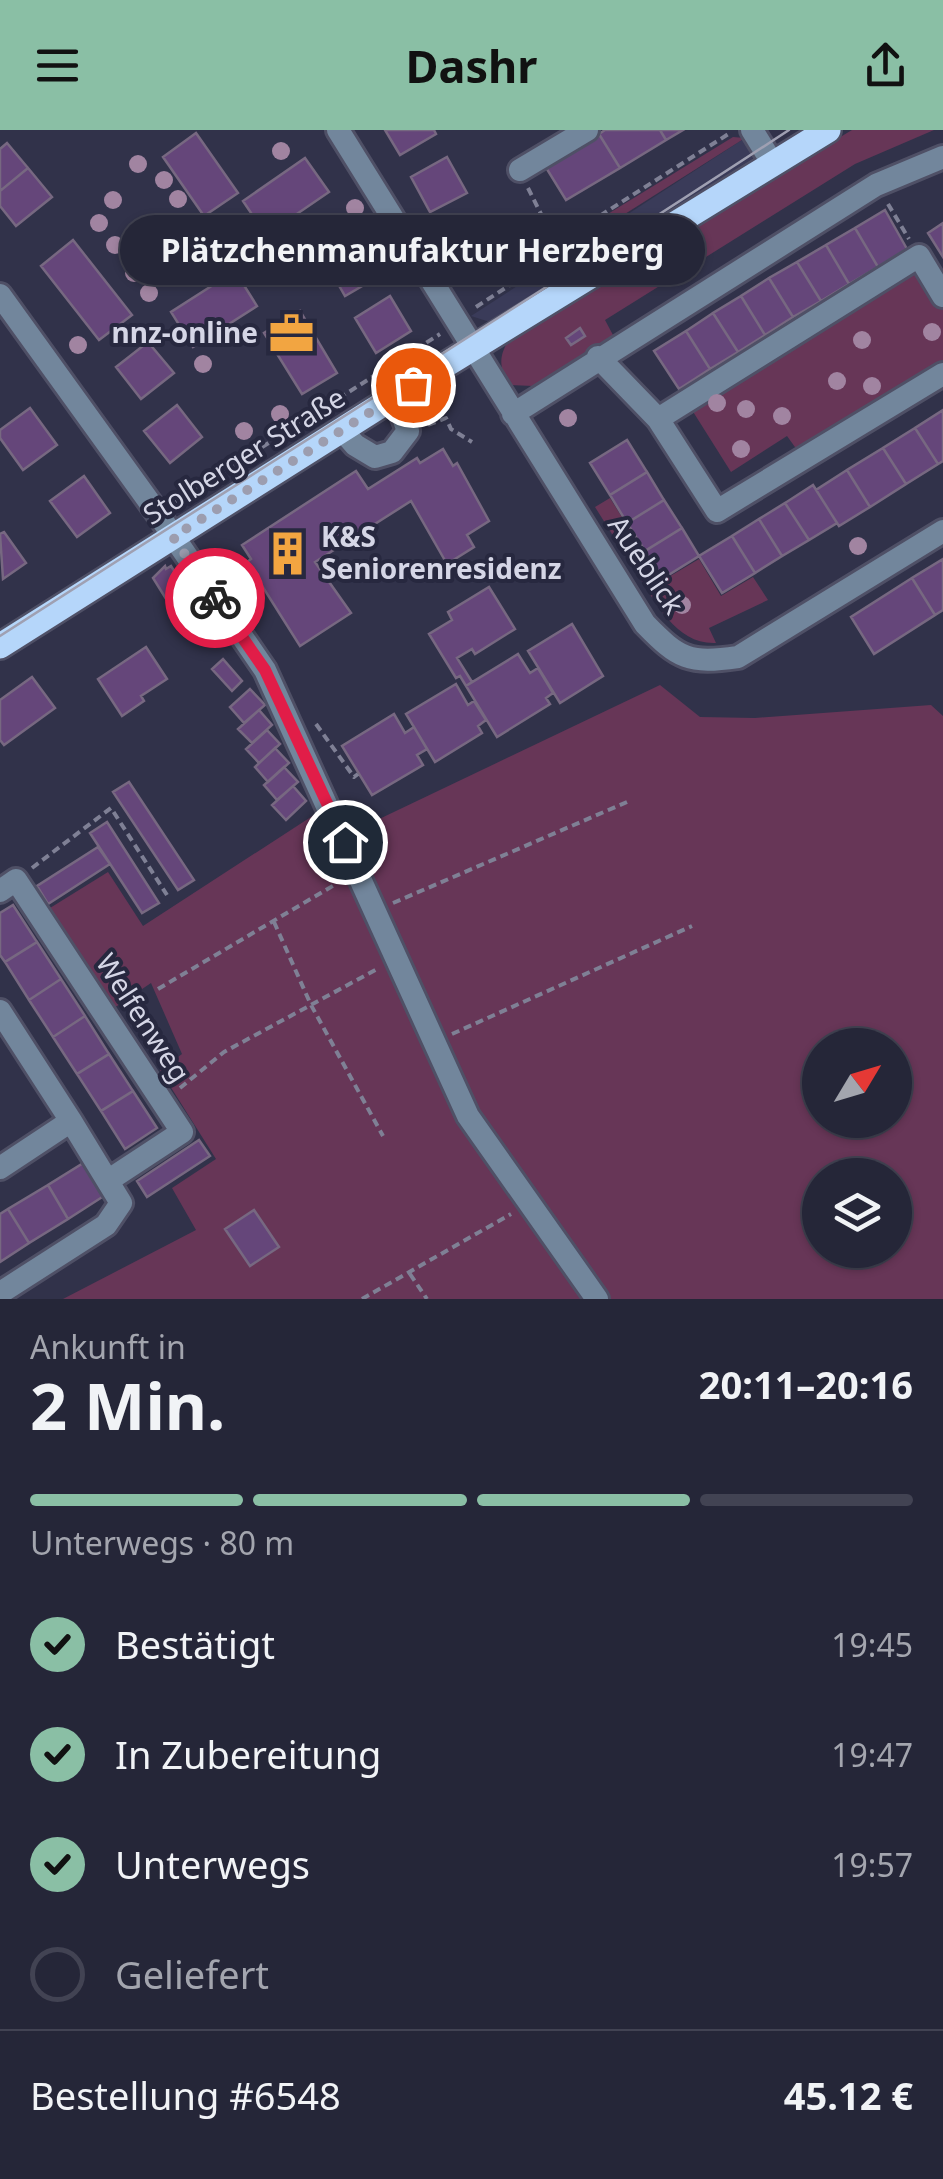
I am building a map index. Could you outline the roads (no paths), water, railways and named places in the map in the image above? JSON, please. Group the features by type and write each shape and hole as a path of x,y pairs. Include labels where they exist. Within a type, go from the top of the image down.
{"main road":[{"name":"Stolberger Straße","path":"0,646 395,396 828,130"}],"street":[{"name":"Aueblick","path":"338,130 645,624 672,652 705,662 738,657 943,531"},
{"path":"520,170 587,130"},
{"path":"752,130 773,164"},
{"path":"513,414 876,185 943,158"},
{"path":"658,419 919,256 943,296"},
{"path":"0,295 265,670 468,1116 596,1299"},
{"path":"598,357 658,419 717,511 943,374"},
{"path":"342,430 375,457 392,452 408,431 395,396"},
{"name":"Welfenweg","path":"8,886 182,1132 109,1180"},
{"path":"0,1011 109,1180 120,1204 106,1225 0,1293"},
{"path":"0,1168 71,1121"}],"tram line":[{"path":"0,636 789,130"}],"place":[{"name":"nnz-online","path":"291,333"},
{"name":"Plätzchenmanufaktur Herzberg","path":"413,385"},
{"name":"K&S Seniorenresidenz","path":"288,553"}]}
